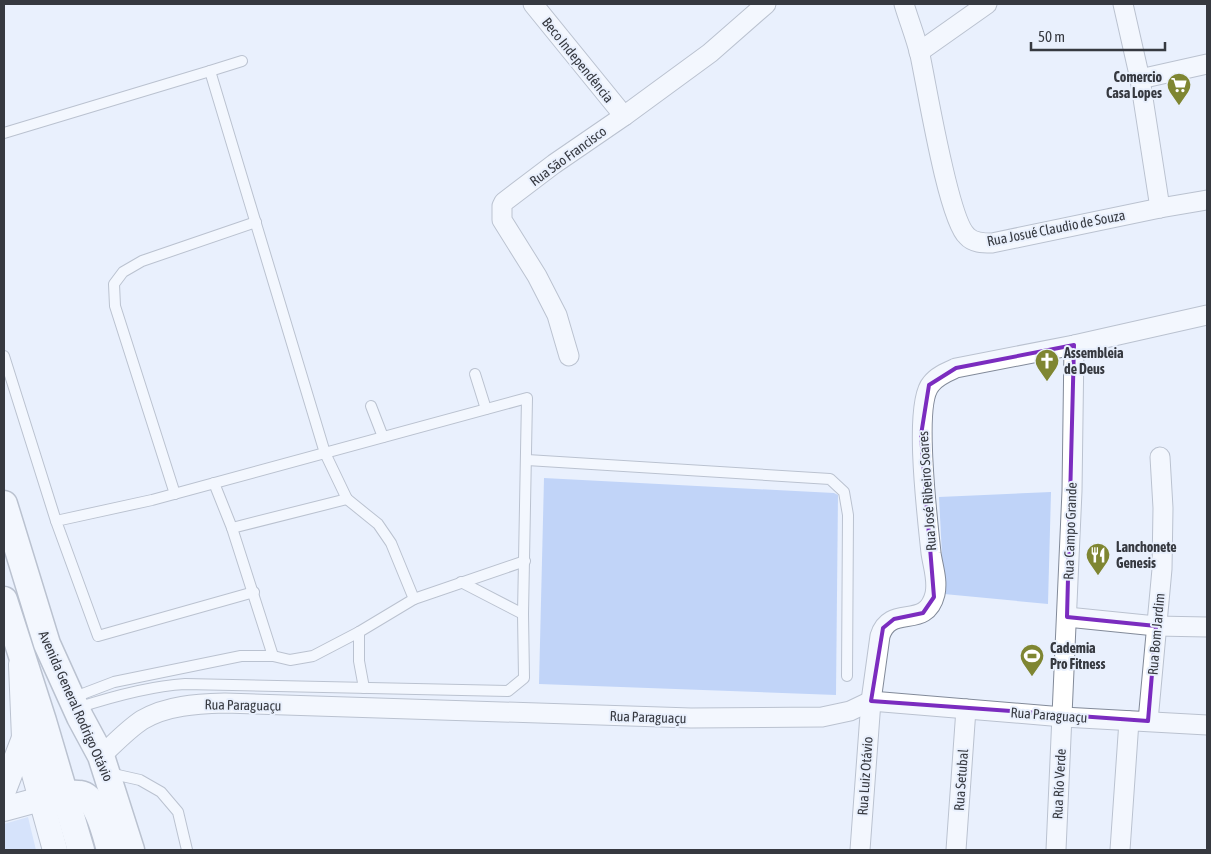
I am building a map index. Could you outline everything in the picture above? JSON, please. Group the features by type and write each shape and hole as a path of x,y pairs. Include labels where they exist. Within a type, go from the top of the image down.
{"main road":[{"name":"Avenida General Rodrigo Otávio","path":"4,504 47,644 104,765 131,850"},
{"name":"Avenida General Rodrigo Otávio","path":"4,600 20,648 53,797 80,850"},
{"path":"53,797 80,794 86,796 93,803 101,821 110,850"}],"street":[{"name":"Beco Independência","path":"533,4 624,116"},
{"name":"Rua São Francisco","path":"569,356 557,315 537,276 502,220 502,206 504,202 710,53 766,4"},
{"name":"Rua Josué Claudio de Souza","path":"904,4 920,52 950,196 962,231 967,237 975,241 992,243 1207,200"},
{"path":"920,52 987,4"},
{"path":"1123,4 1140,79 1160,208"},
{"path":"1140,79 1207,64"},
{"name":"Rua José Ribeiro Soares","path":"871,701 882,628 894,619 923,613 930,606 936,589 928,523 921,435 925,400 929,385 939,376 956,368 1074,345 1207,315"},
{"name":"Rua Campo Grande","path":"1063,717 1072,491 1074,345"},
{"name":"Rua Bom Jardim","path":"1148,721 1162,569 1163,508 1160,457"},
{"path":"1067,617 1156,626 1207,627"},
{"name":"Avenida General Rodrigo Otávio","path":"20,648 24,738 53,797 55,850"},
{"name":"Rua Paraguaçu","path":"104,765 121,737 143,720 166,710 194,704 225,703 700,718 822,717 850,711 871,701 1063,717 1207,725"},
{"name":"Rua Luiz Otávio","path":"860,850 871,701"},
{"name":"Rua Setubal","path":"956,850 966,709"},
{"name":"Rua Río Verde","path":"1056,850 1063,717"},
{"path":"1120,850 1129,721"},
{"path":"4,790 24,738"},
{"path":"4,809 53,797"}],"lane":[{"path":"4,132 242,61"},
{"path":"210,71 325,453 347,499 378,524 391,543 414,599"},
{"path":"175,494 115,306 114,284 123,272 142,261 256,222"},
{"path":"4,356 56,521 98,636 254,592"},
{"path":"475,374 486,409"},
{"path":"56,521 175,494 444,419 527,398 523,614 524,678 508,690 171,685 99,701 74,703"},
{"path":"371,406 383,437"},
{"path":"527,460 830,479 844,492 848,515 847,676"},
{"path":"214,483 254,592 273,656"},
{"path":"232,528 347,499"},
{"path":"74,703 114,682 156,672 241,656 273,656 290,660 313,656 360,632 414,599 525,561"},
{"path":"461,582 523,614"},
{"path":"360,632 359,661 364,688"},
{"path":"104,765 140,780 161,792 178,812 187,850"}],"highlighted area":[{"path":"1074,345 1067,617 1156,626 1148,721 871,701 883,628 894,619 923,613 934,597 921,435 929,385 956,368"}],"shaded area":[{"path":"1051,492 1048,604 944,594 939,497"},
{"path":"28,817 36,850 4,850 4,824"}],"building":[{"path":"544,478 834,493 838,495 836,695 539,684"}],"place":[{"name":"Comercio Casa Lopes","path":"1179,106"},
{"name":"Assembleia de Deus","path":"1047,382"},
{"name":"Lanchonete Genesis","path":"1098,576"},
{"name":"Cademia Pro Fitness","path":"1032,677"}]}
